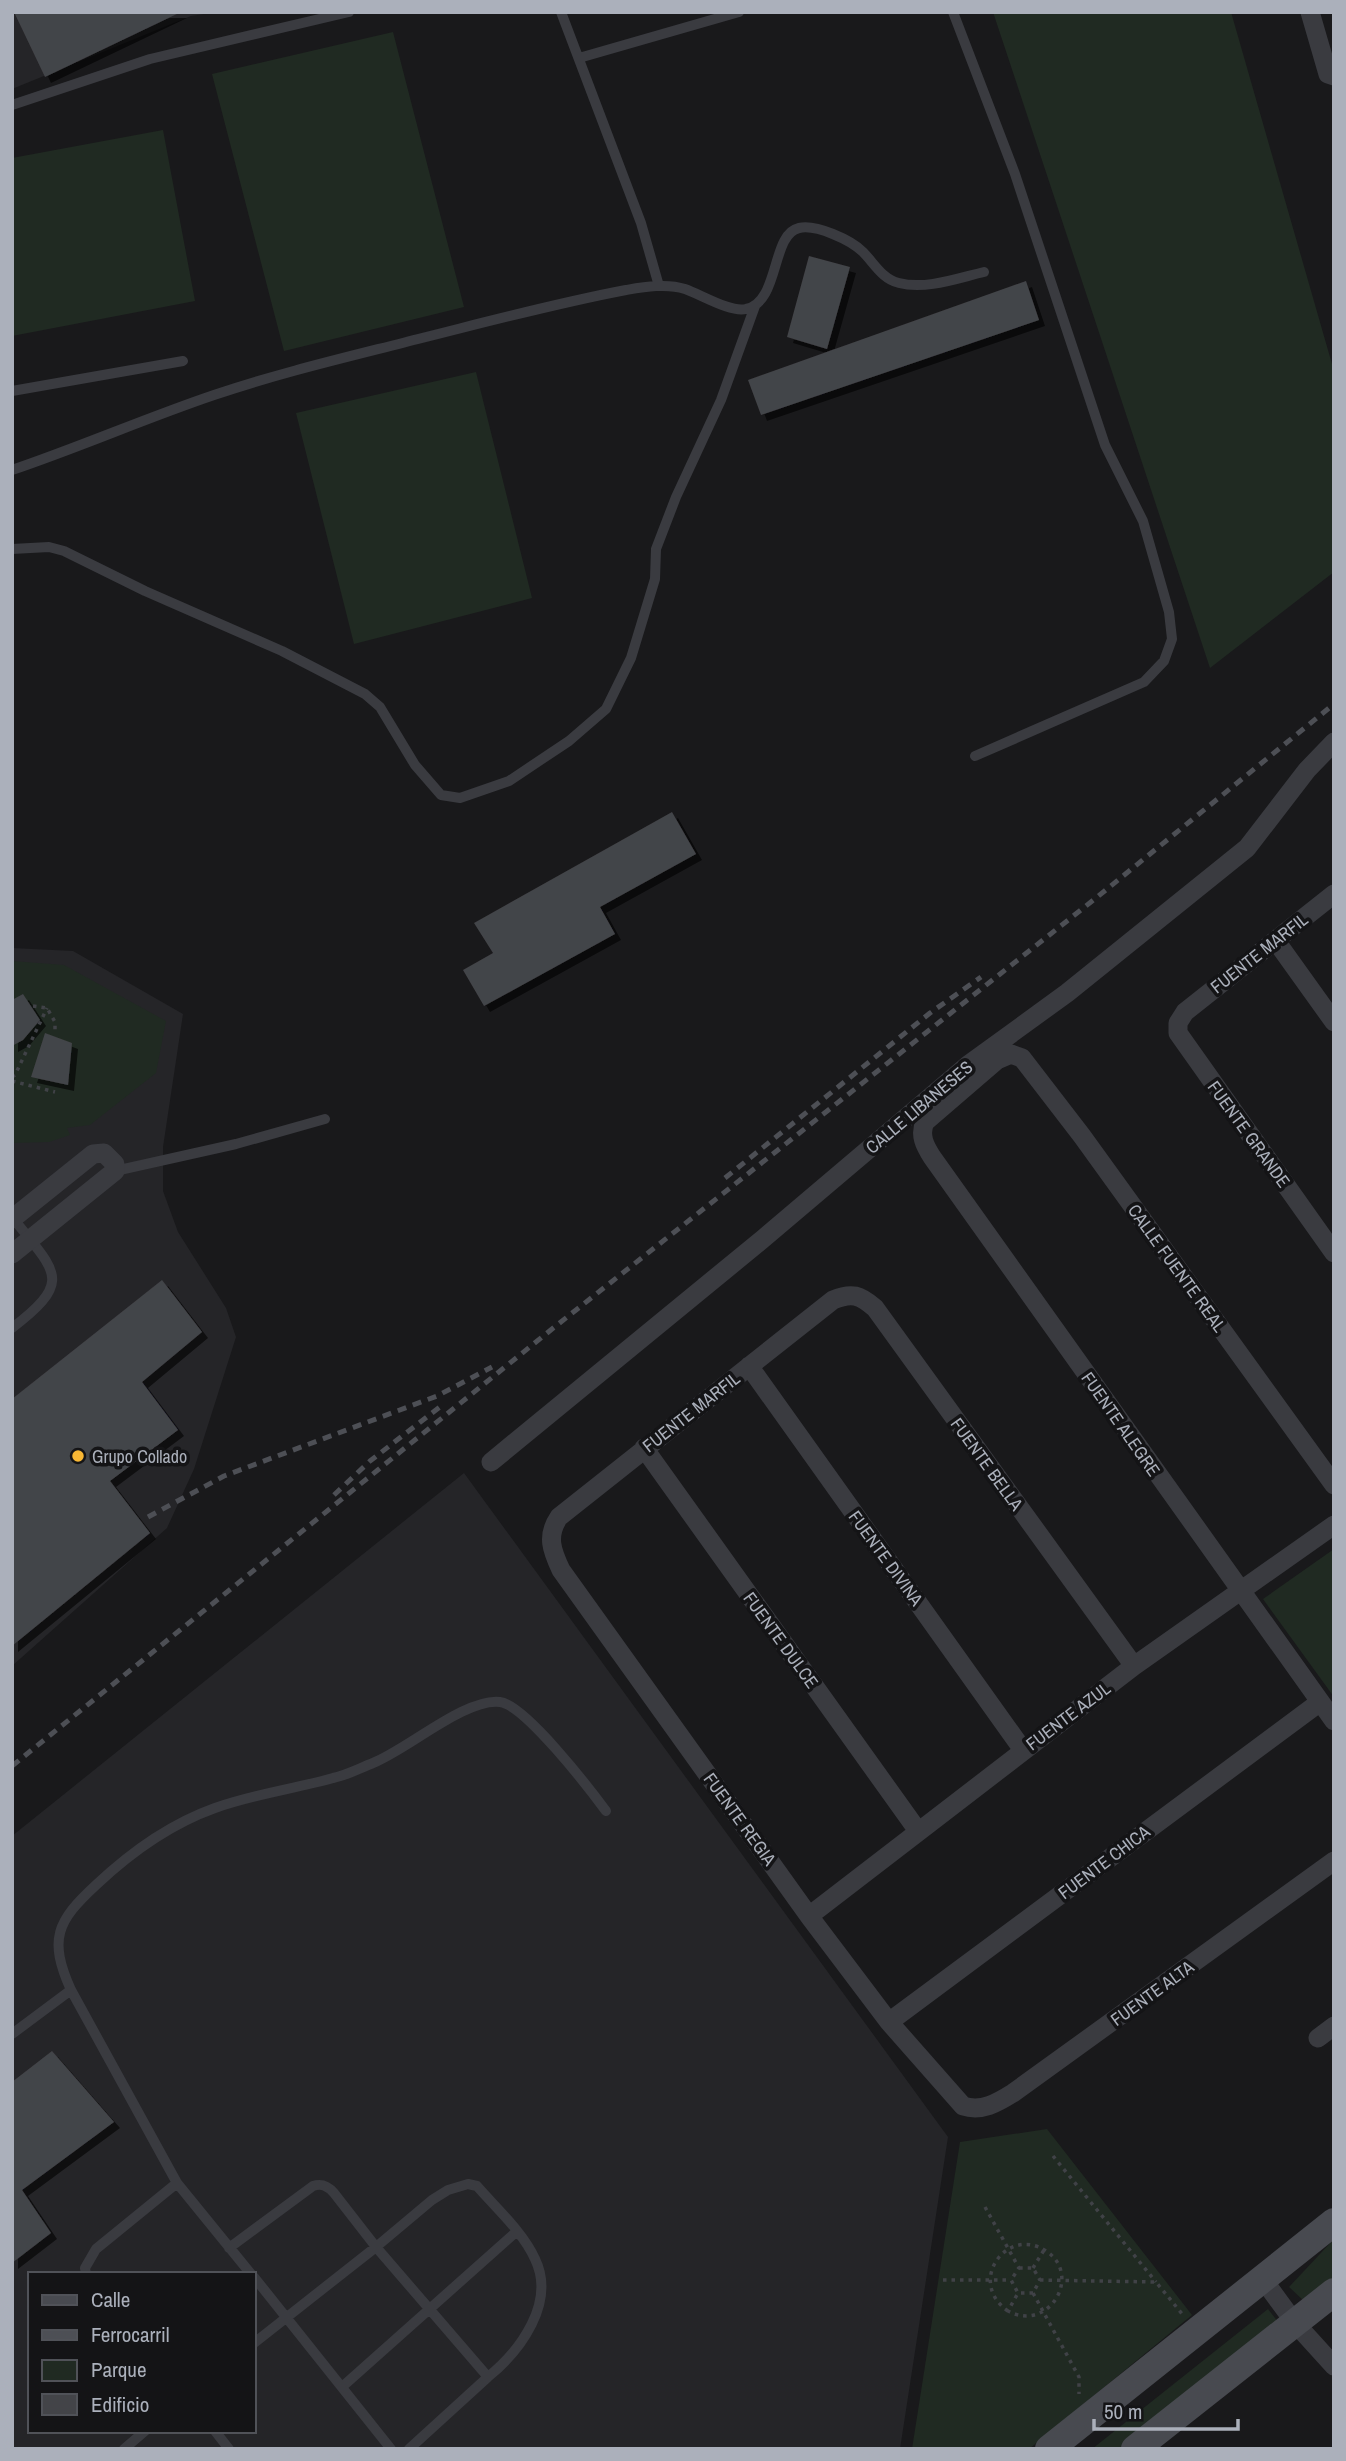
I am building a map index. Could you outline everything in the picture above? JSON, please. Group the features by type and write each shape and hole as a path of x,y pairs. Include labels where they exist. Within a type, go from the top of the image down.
{"street":[{"path":"1310,12 1328,74 1334,76"},
{"name":"CALLE LIBANESES","path":"491,1462 764,1238 968,1065 1067,993 1248,848 1307,770 1334,742"},
{"name":"FUENTE MARFIL","path":"1185,1013 1334,894"},
{"path":"1276,941 1334,1022"},
{"name":"FUENTE GRANDE","path":"1185,1013 1178,1023 1178,1033 1334,1253"},
{"name":"CALLE FUENTE REAL","path":"925,1122 997,1060 1004,1055 1017,1054 1082,1136 1334,1485"},
{"name":"FUENTE ALEGRE","path":"925,1122 922,1127 925,1145 932,1157 1334,1721"},
{"path":"12,1254 114,1171 115,1164 104,1153 96,1153 13,1219"},
{"name":"FUENTE BELLA","path":"824,1307 833,1300 855,1294 863,1297 875,1308 1134,1667"},
{"name":"FUENTE MARFIL","path":"559,1517 824,1307"},
{"name":"FUENTE DIVINA","path":"750,1366 1023,1750"},
{"name":"FUENTE DULCE","path":"644,1448 918,1831"},
{"name":"FUENTE REGIA","path":"559,1517 552,1530 551,1548 561,1570 809,1916 889,2022 963,2106"},
{"name":"FUENTE AZUL","path":"809,1916 1134,1667 1334,1525"},
{"name":"FUENTE CHICA","path":"889,2022 1320,1702"},
{"name":"FUENTE ALTA","path":"963,2106 981,2108 1013,2093 1334,1861"},
{"path":"1318,2038 1334,2026"},
{"path":"1049,2449 1334,2222"},
{"path":"1262,2278 1295,2323 1334,2367"},
{"path":"1135,2449 1334,2292"}],"lane":[{"path":"12,105 150,60 349,12"},
{"path":"561,12 641,223 659,286"},
{"path":"579,58 739,12"},
{"path":"953,12 1015,174 1105,445 1143,521 1169,612 1172,639 1164,661 1144,682 975,756"},
{"path":"12,549 49,547 64,551 145,591 282,651 365,694 380,707 415,765 441,795 460,798 509,781 569,741 606,709 631,658 655,579 656,549 676,497 721,400 755,306 771,279 783,243 792,230 809,227 847,240 861,250 882,274 899,283 930,284 984,272"},
{"path":"12,470 205,398 317,364 568,302 659,286 682,288 740,310 755,306"},
{"path":"12,391 183,361"},
{"path":"114,1171 236,1144 326,1119"},
{"path":"12,1328 46,1300 54,1280 51,1269 13,1219"},
{"path":"249,2272 177,2183 71,1990 62,1971 57,1948 61,1926 74,1905 120,1862 170,1828 215,1808 335,1778 380,1760 459,1714 485,1703 502,1702 516,1708 575,1770 606,1811"},
{"path":"12,2034 71,1990"},
{"path":"86,2272 89,2259 96,2249 177,2183"},
{"path":"229,2248 313,2186 319,2184 329,2187 376,2247 488,2377"},
{"path":"256,2341 432,2200 448,2190 468,2184 477,2186 535,2257 541,2275 539,2301 533,2323 523,2341 502,2365 409,2449"},
{"path":"342,2387 516,2232"},
{"path":"256,2280 391,2449"},
{"path":"124,2449 143,2433"},
{"path":"217,2433 229,2449"}],"path":[{"path":"33,1006 47,1008"},
{"path":"47,1008 55,1022 55,1033"},
{"path":"47,1008 12,1079 55,1092"},
{"path":"1053,2156 1196,2331"},
{"path":"985,2207 1019,2267"},
{"path":"1026,2244 1044,2250 1056,2261 1062,2280 1058,2298 1044,2312 1024,2316 1008,2311 995,2299 990,2289 991,2271 1000,2255 1026,2244"},
{"path":"1033,2268 1044,2250"},
{"path":"1019,2267 1033,2268"},
{"path":"1011,2280 1019,2267"},
{"path":"1033,2268 1040,2280"},
{"path":"943,2280 1011,2280"},
{"path":"1011,2280 1018,2293"},
{"path":"1040,2280 1156,2282"},
{"path":"1033,2292 1040,2280"},
{"path":"1018,2293 1033,2292"},
{"path":"1033,2292 1080,2377 1076,2404"},
{"path":"1008,2311 1018,2293"}],"shaded area":[{"path":"12,12 217,12 191,16 12,89"},
{"path":"12,948 73,951 183,1014 163,1147 163,1191 178,1232 226,1308 236,1337 194,1469 167,1528 12,1666"},
{"path":"464,1473 948,2137 900,2449 12,2449 12,1836"}],"green space":[{"path":"993,12 1231,12 1334,371 1334,572 1210,668"},
{"path":"393,32 464,307 284,351 212,74"},
{"path":"163,130 195,301 12,336 12,158"},
{"path":"476,372 532,598 354,644 296,413"},
{"path":"12,961 64,965 166,1021 156,1073 90,1125 67,1128 70,1135 49,1142 12,1143"},
{"path":"1334,1549 1334,1697 1263,1599"},
{"path":"1047,2129 1192,2315 1029,2449 912,2449 960,2142"},
{"path":"1334,2239 1334,2277 1304,2301 1289,2287"},
{"path":"1268,2309 1278,2322 1120,2449 1092,2449"}],"building":[{"path":"14,12 181,12 45,77"},
{"path":"809,256 850,267 827,349 787,337"},
{"path":"1026,281 1039,320 761,415 748,380"},
{"path":"672,812 696,854 600,907 615,934 484,1006 463,970 493,953 474,923"},
{"path":"23,994 40,1020 23,1040 12,1046 12,1000"},
{"path":"45,1033 72,1043 68,1085 31,1077"},
{"name":"Grupo Collado","path":"162,1280 202,1332 142,1382 178,1430 110,1481 150,1533 12,1646 12,1399"},
{"path":"52,2051 114,2122 22,2190 51,2233 12,2263 12,2082"}],"railway":[{"path":"12,1766 552,1329 1096,898 1334,704"},
{"path":"725,1178 930,1013 981,977"},
{"path":"148,1517 224,1476 437,1396 492,1367"},
{"path":"334,1495 370,1461 441,1406"}],"place":[{"name":"Grupo Collado","path":"78,1456"}]}
